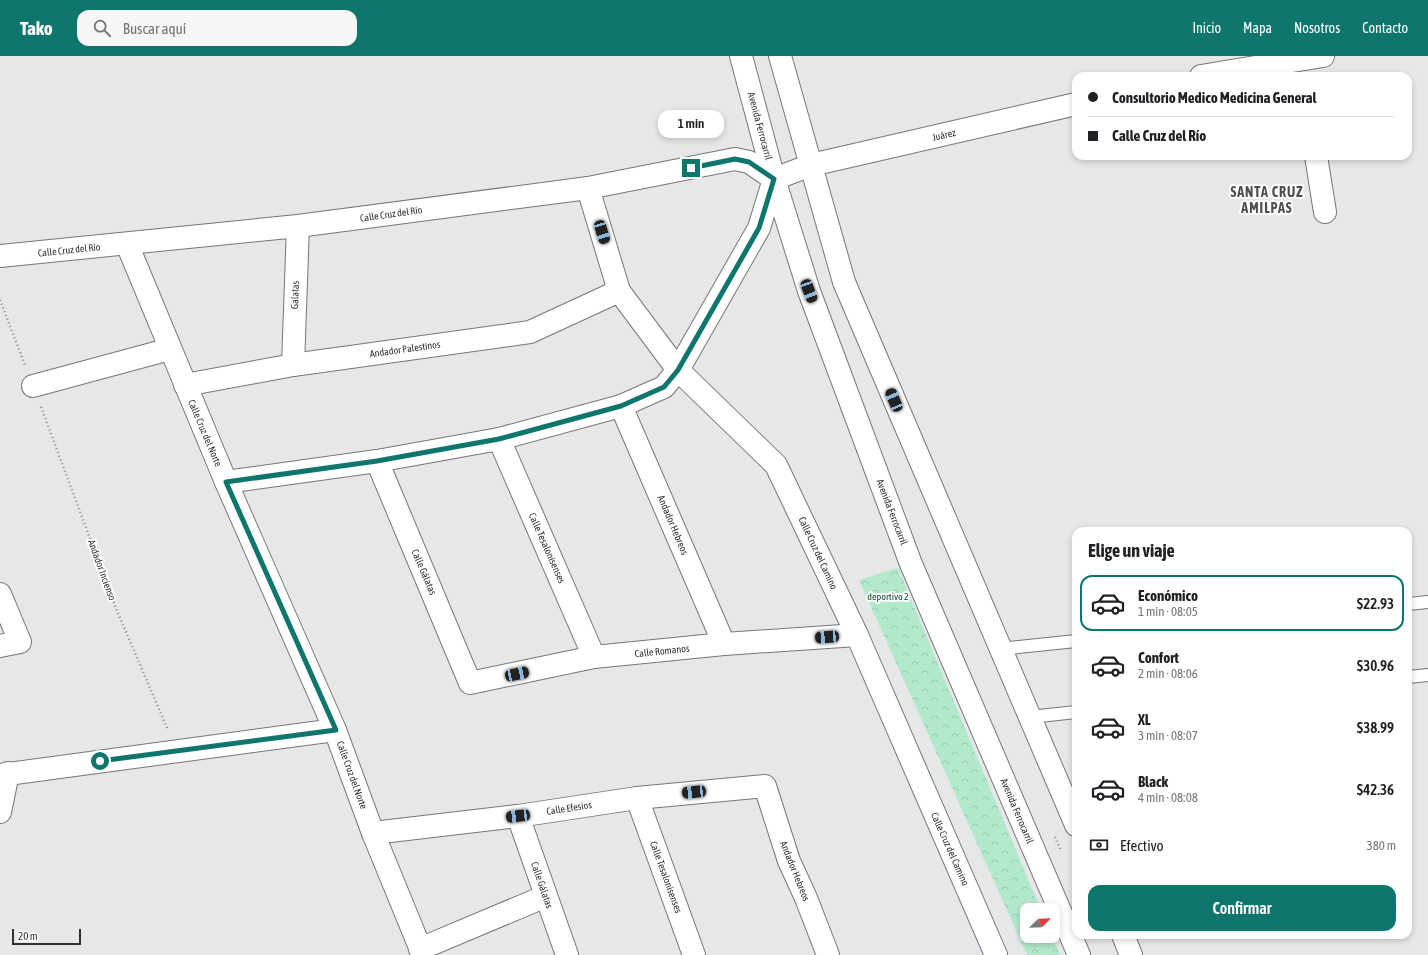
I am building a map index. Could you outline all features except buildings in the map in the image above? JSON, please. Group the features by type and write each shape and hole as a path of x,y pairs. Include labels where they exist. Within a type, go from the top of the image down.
{"street":[{"name":"Avenida Ferrocarril","path":"741,56 774,179 809,291 911,564 1072,939"},
{"path":"780,56 844,282 1072,816"},
{"path":"1218,72 1264,61 1301,68 1323,56"},
{"name":"Juárez","path":"774,179 811,165 1072,105"},
{"name":"Calle Cruz del Río","path":"0,256 298,226 588,188 735,159 749,162 774,179"},
{"path":"1317,160 1325,212"},
{"path":"226,482 377,461 499,439 621,406 664,387 678,370 759,228 774,179"},
{"name":"Calle Cruz del Camino","path":"588,188 619,291 678,370 776,465 857,635 996,955"},
{"name":"Galatas","path":"293,364 298,226"},
{"name":"Calle Cruz del Norte","path":"127,244 226,482 336,730 373,833 421,952"},
{"name":"Andador Palestinos","path":"185,385 293,364 530,332 619,291"},
{"path":"33,386 170,349"},
{"name":"Andador Hebreos","path":"621,406 724,644"},
{"name":"Calle Tesalonisenses","path":"499,439 594,658"},
{"name":"Calle Gálatas","path":"377,461 470,683"},
{"path":"0,594 10,644"},
{"name":"Calle Romanos","path":"470,683 594,658 724,644 857,635"},
{"path":"0,812 4,774 336,730"},
{"name":"Andador Hebreos","path":"765,786 789,861 806,898 828,955"},
{"name":"Calle Efesios","path":"373,833 518,816 637,798 765,786"},
{"name":"Calle Tesalonisenses","path":"637,798 694,955"},
{"name":"Calle Gálatas","path":"518,816 567,955"},
{"path":"421,952 546,896"},
{"name":"Avenida Ferrocarril","path":"1072,939 1079,955"},
{"path":"1125,939 1131,955"}],"lane":[{"path":"1412,604 1428,602"},
{"path":"1000,649 1072,641"},
{"path":"1412,677 1428,675"},
{"path":"1030,717 1072,712"}],"path":[{"name":"Andador Incienso","path":"0,300 117,611 177,751"}],"green space":[{"name":"deportivo 2","path":"898,568 1038,903 1020,903 1020,939 859,580"},
{"name":"deportivo 2","path":"1022,943 1055,943 1060,955 1027,955"}],"district":[{"name":"SANTA CRUZ AMILPAS","path":"1267,200"}],"route":[{"path":"100,761 336,730 226,482 377,461 499,439 621,406 664,387 678,370 759,228 774,179 749,162 735,159 691,168"}]}
